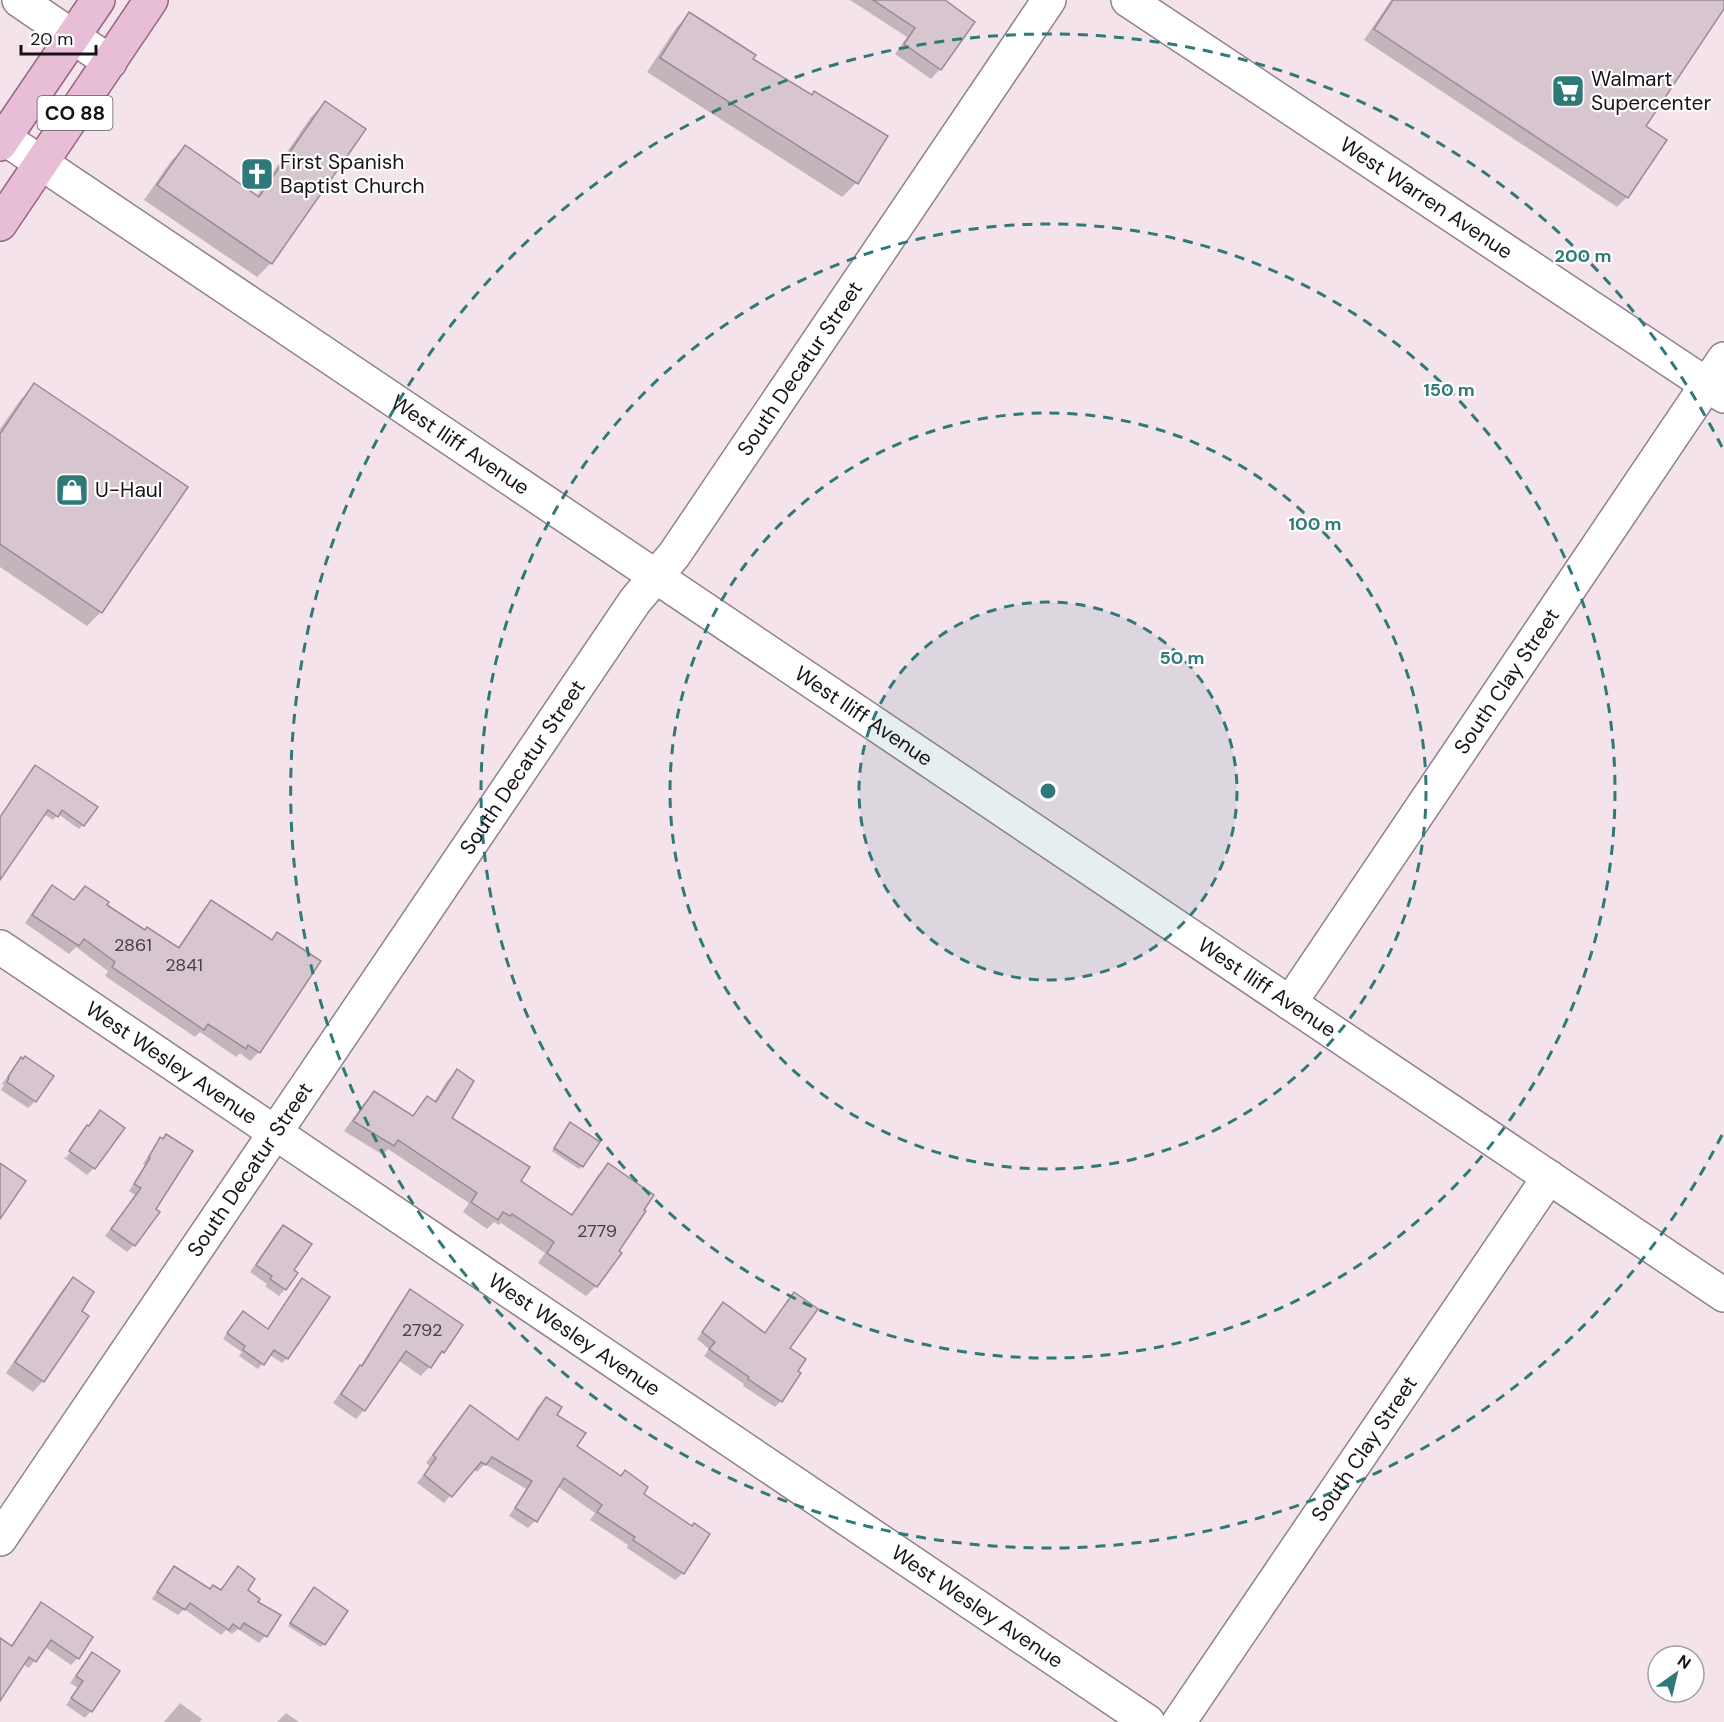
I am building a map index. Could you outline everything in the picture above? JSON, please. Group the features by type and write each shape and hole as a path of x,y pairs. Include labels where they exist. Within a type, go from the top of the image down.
{"main road":[{"name":"CO 88","path":"2,141 98,0"},
{"name":"CO 88","path":"0,224 151,0"}],"street":[{"path":"19,0 110,62"},
{"name":"South Decatur Street","path":"0,1539 635,601 674,555 1049,0"},
{"name":"West Warren Avenue","path":"1128,0 1718,380"},
{"name":"West Iliff Avenue","path":"2,141 41,164 1724,1294"},
{"name":"South Clay Street","path":"1290,1003 1718,380"},
{"name":"West Wesley Avenue","path":"0,947 1149,1722"},
{"name":"South Clay Street","path":"1179,1722 1549,1177"}],"building":[{"path":"873,0 945,0 975,22 941,70 904,44 915,28"},
{"name":"Walmart Supercenter","path":"1393,0 1724,0 1724,9 1646,126 1667,140 1628,198 1374,29"},
{"path":"689,12 756,55 753,59 812,95 814,91 888,136 858,184 660,58"},
{"path":"325,101 366,129 272,264 157,185 185,145 259,197"},
{"path":"34,383 188,487 102,613 0,544 0,434"},
{"path":"35,765 98,807 84,826 62,810 58,817 48,810 0,880 0,817"},
{"path":"52,885 74,900 85,886 109,902 107,905 145,930 147,927 179,948 211,900 272,940 277,932 321,961 260,1053 248,1045 246,1049 208,1024 204,1030 112,967 115,962 84,939 79,946 32,915"},
{"path":"25,1056 54,1076 36,1102 7,1082 21,1057 23,1059"},
{"path":"457,1069 474,1081 452,1118 530,1167 521,1181 572,1215 608,1163 654,1195 619,1251 622,1253 597,1287 547,1253 554,1242 512,1214 510,1216 503,1212 498,1220 471,1202 477,1193 398,1140 394,1146 353,1121 374,1091 413,1116 427,1096 436,1102"},
{"path":"100,1110 125,1128 95,1169 69,1151"},
{"path":"570,1122 600,1142 583,1167 554,1148"},
{"path":"166,1134 193,1151 156,1209 160,1212 135,1246 111,1229 141,1188 134,1184 160,1137 163,1139"},
{"path":"0,1163 26,1181 0,1219"},
{"path":"283,1225 312,1244 294,1270 298,1273 286,1290 256,1265"},
{"path":"73,1277 94,1292 82,1311 89,1316 44,1382 15,1362"},
{"path":"302,1278 330,1297 288,1359 274,1350 264,1365 243,1350 245,1346 227,1333 243,1311 268,1329"},
{"path":"410,1289 463,1325 431,1368 406,1351 365,1411 341,1394 360,1365 362,1366"},
{"path":"794,1292 818,1309 790,1348 806,1359 798,1371 801,1373 782,1402 709,1349 715,1342 702,1332 723,1302 765,1333"},
{"path":"546,1397 562,1407 557,1415 586,1433 577,1446 621,1476 625,1470 648,1487 644,1494 692,1526 694,1523 710,1534 684,1574 633,1540 635,1537 597,1512 602,1505 564,1478 537,1522 515,1508 532,1481 492,1457 486,1465 481,1462 452,1497 424,1475 436,1458 433,1455 470,1405 518,1440"},
{"path":"174,1566 210,1589 213,1585 221,1590 238,1566 255,1579 248,1590 260,1599 258,1602 281,1615 267,1637 244,1623 240,1629 233,1624 229,1630 190,1603 185,1610 157,1592"},
{"path":"314,1587 348,1611 325,1645 290,1623"},
{"path":"41,1602 93,1637 79,1659 51,1640 36,1662 29,1657 0,1701 0,1638 12,1646"},
{"path":"92,1652 120,1671 92,1712 71,1698 83,1681 76,1676"}],"place":[{"name":"Walmart Supercenter","path":"1568,91"},
{"name":"First Spanish Baptist Church","path":"257,174"},
{"name":"U-Haul","path":"72,490"}]}
